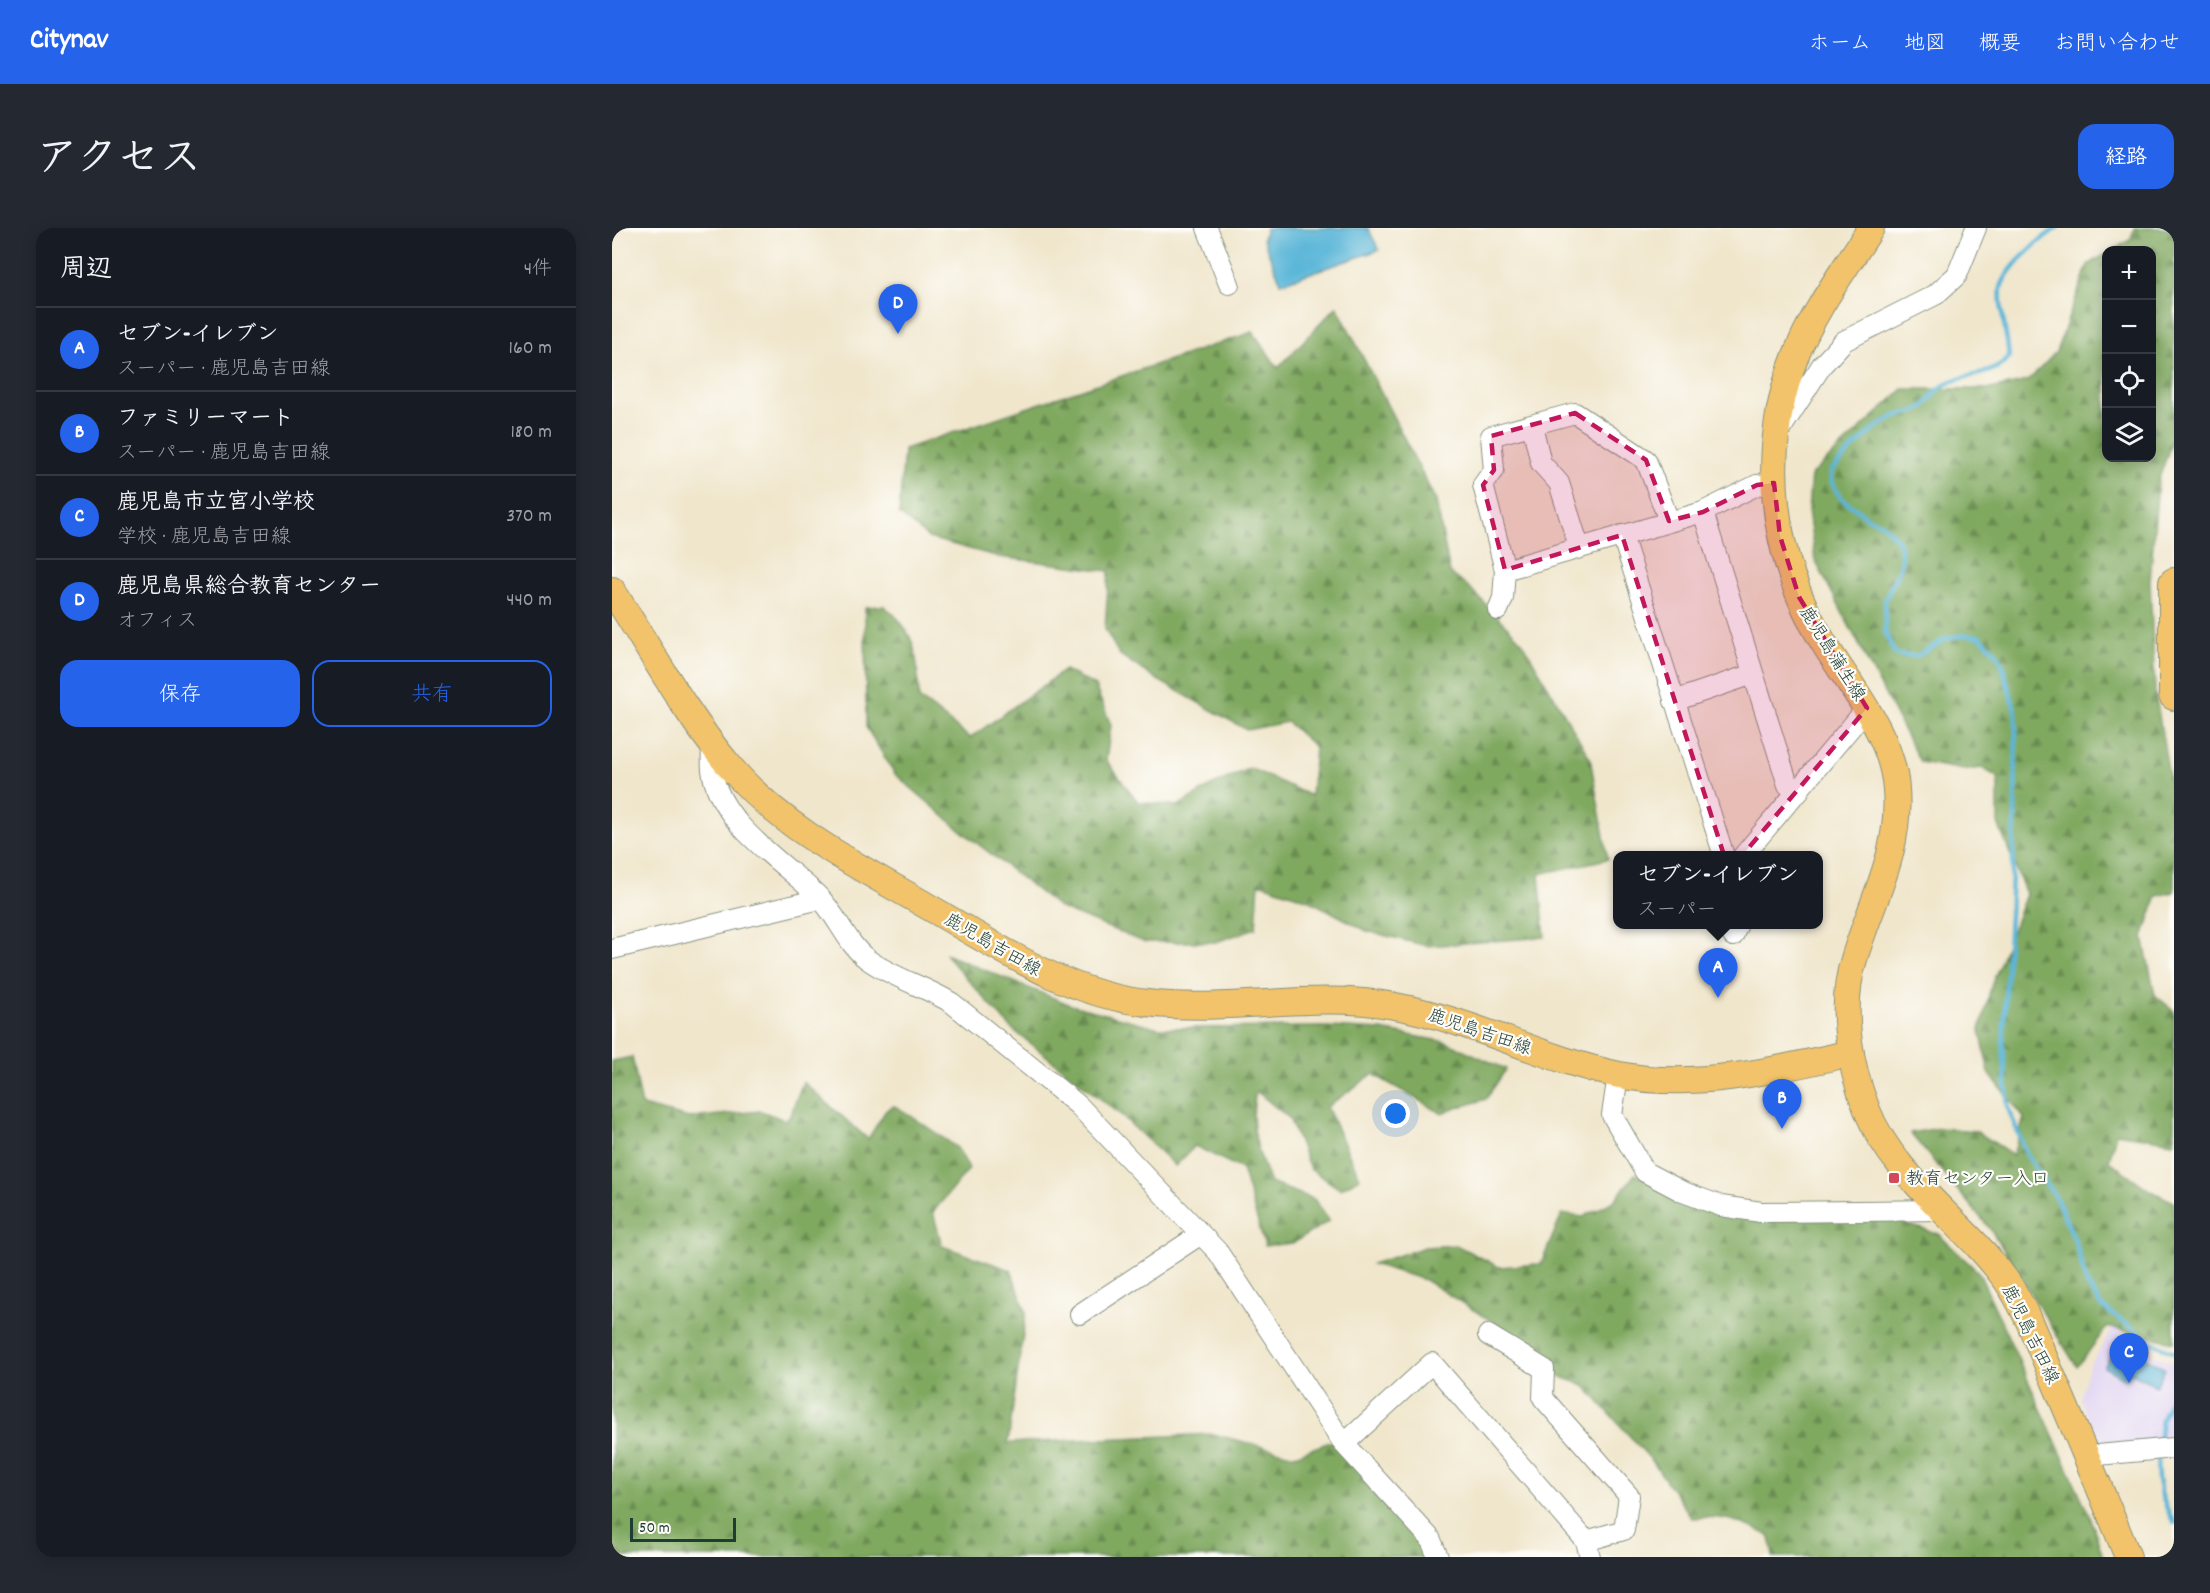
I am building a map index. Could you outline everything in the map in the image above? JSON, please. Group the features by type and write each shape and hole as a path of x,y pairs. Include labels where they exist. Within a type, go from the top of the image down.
{"highway":[{"path":"2174,584 2174,695"}],"main road":[{"name":"鹿児島蒲生線","path":"1851,1053 1847,1019 1848,984 1853,961 1894,846 1897,819 1896,785 1889,757 1867,708 1811,624 1799,597 1780,536 1774,483 1777,434 1796,357 1813,321 1870,228"},
{"name":"鹿児島吉田線","path":"612,590 712,742 754,792 777,813 822,844 1042,972 1082,989 1150,1004 1201,1005 1316,999 1390,1005 1467,1023 1529,1048 1618,1075 1648,1079 1700,1079 1808,1063 1851,1053 1856,1079 1868,1113 1883,1142 1904,1170 1966,1230 2008,1283 2099,1455 2128,1557"}],"street":[{"path":"1207,228 1229,284"},
{"path":"1777,434 1822,365 1844,341 1935,295 1957,275 1976,228"},
{"path":"1498,610 1503,598 1505,570 1484,484 1494,470 1491,436 1575,413 1646,460 1669,521"},
{"path":"1532,425 1541,463 1559,483 1579,547"},
{"path":"1505,570 1703,512 1757,484 1774,483"},
{"path":"1703,512 1788,785 1798,793"},
{"path":"1622,535 1723,851"},
{"path":"1674,701 1754,674"},
{"path":"1747,851 1798,793 1867,708"},
{"path":"712,742 712,771 725,802 747,833 820,898 864,957 889,974 933,991 952,1003 1078,1105 1218,1252 1344,1444 1430,1538 1438,1557"},
{"path":"612,949 820,898"},
{"path":"1618,1075 1612,1115 1645,1172 1683,1192 1721,1206 1761,1212 1945,1210"},
{"path":"1080,1314 1201,1234"},
{"path":"1344,1444 1432,1363 1588,1549 1624,1530 1629,1496 1543,1398 1544,1369 1488,1335"},
{"path":"2099,1455 2174,1448"}],"highlighted area":[{"path":"1575,413 1646,460 1669,521 1703,512 1757,485 1774,483 1780,536 1799,597 1867,708 1729,871 1622,535 1505,570 1483,485 1494,470 1491,436"}],"shaded area":[{"path":"2114,1327 2141,1348 2174,1363 2174,1444 2100,1448 2080,1399 2089,1367"}],"green space":[{"path":"2135,228 2174,228 2174,436 2158,481 2150,581 2155,691 2174,806 2174,892 2157,896 2143,937 2155,995 2174,1011 2174,1142 2116,1133 2109,1161 2151,1191 2174,1202 2174,1342 2107,1327 2077,1367 1991,1230 1910,1133 1940,1128 1976,1131 2013,1155 2024,1118 1989,1073 1980,1030 1991,987 2026,894 1998,823 1998,777 1982,768 1964,770 1920,762 1815,560 1808,511 1811,475 1903,389 1990,389 2028,381 2056,352 2088,265 2102,256 2102,462 2156,462 2156,246 2120,246 2130,240"},
{"path":"1337,306 1436,501 1450,573 1471,589 1522,642 1590,758 1608,859 1539,874 1545,937 1427,946 1367,931 1307,899 1259,883 1256,928 1216,942 1144,942 1060,908 959,829 895,774 866,727 865,607 884,606 904,626 914,647 919,698 970,738 1065,670 1095,686 1111,725 1106,760 1138,802 1178,806 1211,786 1250,768 1311,796 1315,747 1287,722 1247,730 1151,676 1119,654 1105,629 1109,571 999,557 929,538 899,514 904,449 1253,332 1278,368"},
{"path":"945,954 1071,1005 1159,1028 1329,1027 1381,1030 1446,1042 1506,1069 1486,1099 1441,1113 1373,1074 1327,1107 1360,1178 1340,1189 1310,1169 1289,1118 1256,1091 1253,1115 1255,1138 1270,1183 1314,1199 1329,1221 1293,1243 1265,1246 1242,1169 1195,1146 1175,1166 1121,1115 1011,1028"},
{"path":"632,1057 642,1106 689,1118 761,1111 785,1120 790,1115 803,1082 868,1139 886,1110 894,1106 957,1148 969,1169 933,1212 942,1246 1011,1270 1026,1312 1008,1443 1213,1434 1295,1455 1333,1441 1424,1540 1430,1557 612,1557 612,1061"},
{"path":"1635,1174 1691,1202 1890,1219 1938,1234 1979,1273 2091,1519 2103,1557 1773,1557 1770,1536 1724,1519 1692,1518 1653,1462 1584,1385 1559,1376 1516,1336 1425,1280 1372,1264 1425,1247 1456,1245 1499,1267 1541,1264 1562,1214 1583,1217 1614,1201"}],"water":[{"path":"1266,228 1368,228 1379,250 1281,283 1263,239"},
{"path":"2119,1342 2165,1369 2156,1386 2131,1372 2127,1380 2104,1367"}],"waterway":[{"path":"2057,228 2016,263 2001,288 2009,357 1994,369 1948,383 1920,409 1894,417 1882,424 1831,471 1831,481 1841,498 1868,518 1882,524 1897,539 1901,549 1901,566 1885,600 1885,632 1894,652 1898,655 1917,656 1945,639 1963,635 1979,636 1995,651 2001,661 2016,713 2015,820 2003,1046 2008,1108 2027,1155 2057,1200 2076,1243 2086,1282 2101,1306 2151,1342 2174,1352"},
{"path":"2159,1444 2162,1419 2174,1393"},
{"path":"2158,1456 2160,1491 2174,1523"}],"place":[{"name":"鹿児島県総合教育センター","path":"898,334"},
{"name":"セブン-イレブン","path":"1718,998"},
{"name":"ファミリーマート","path":"1782,1129"},
{"name":"教育センター入口","path":"1894,1178"},
{"name":"鹿児島市立宮小学校","path":"2129,1383"}]}
